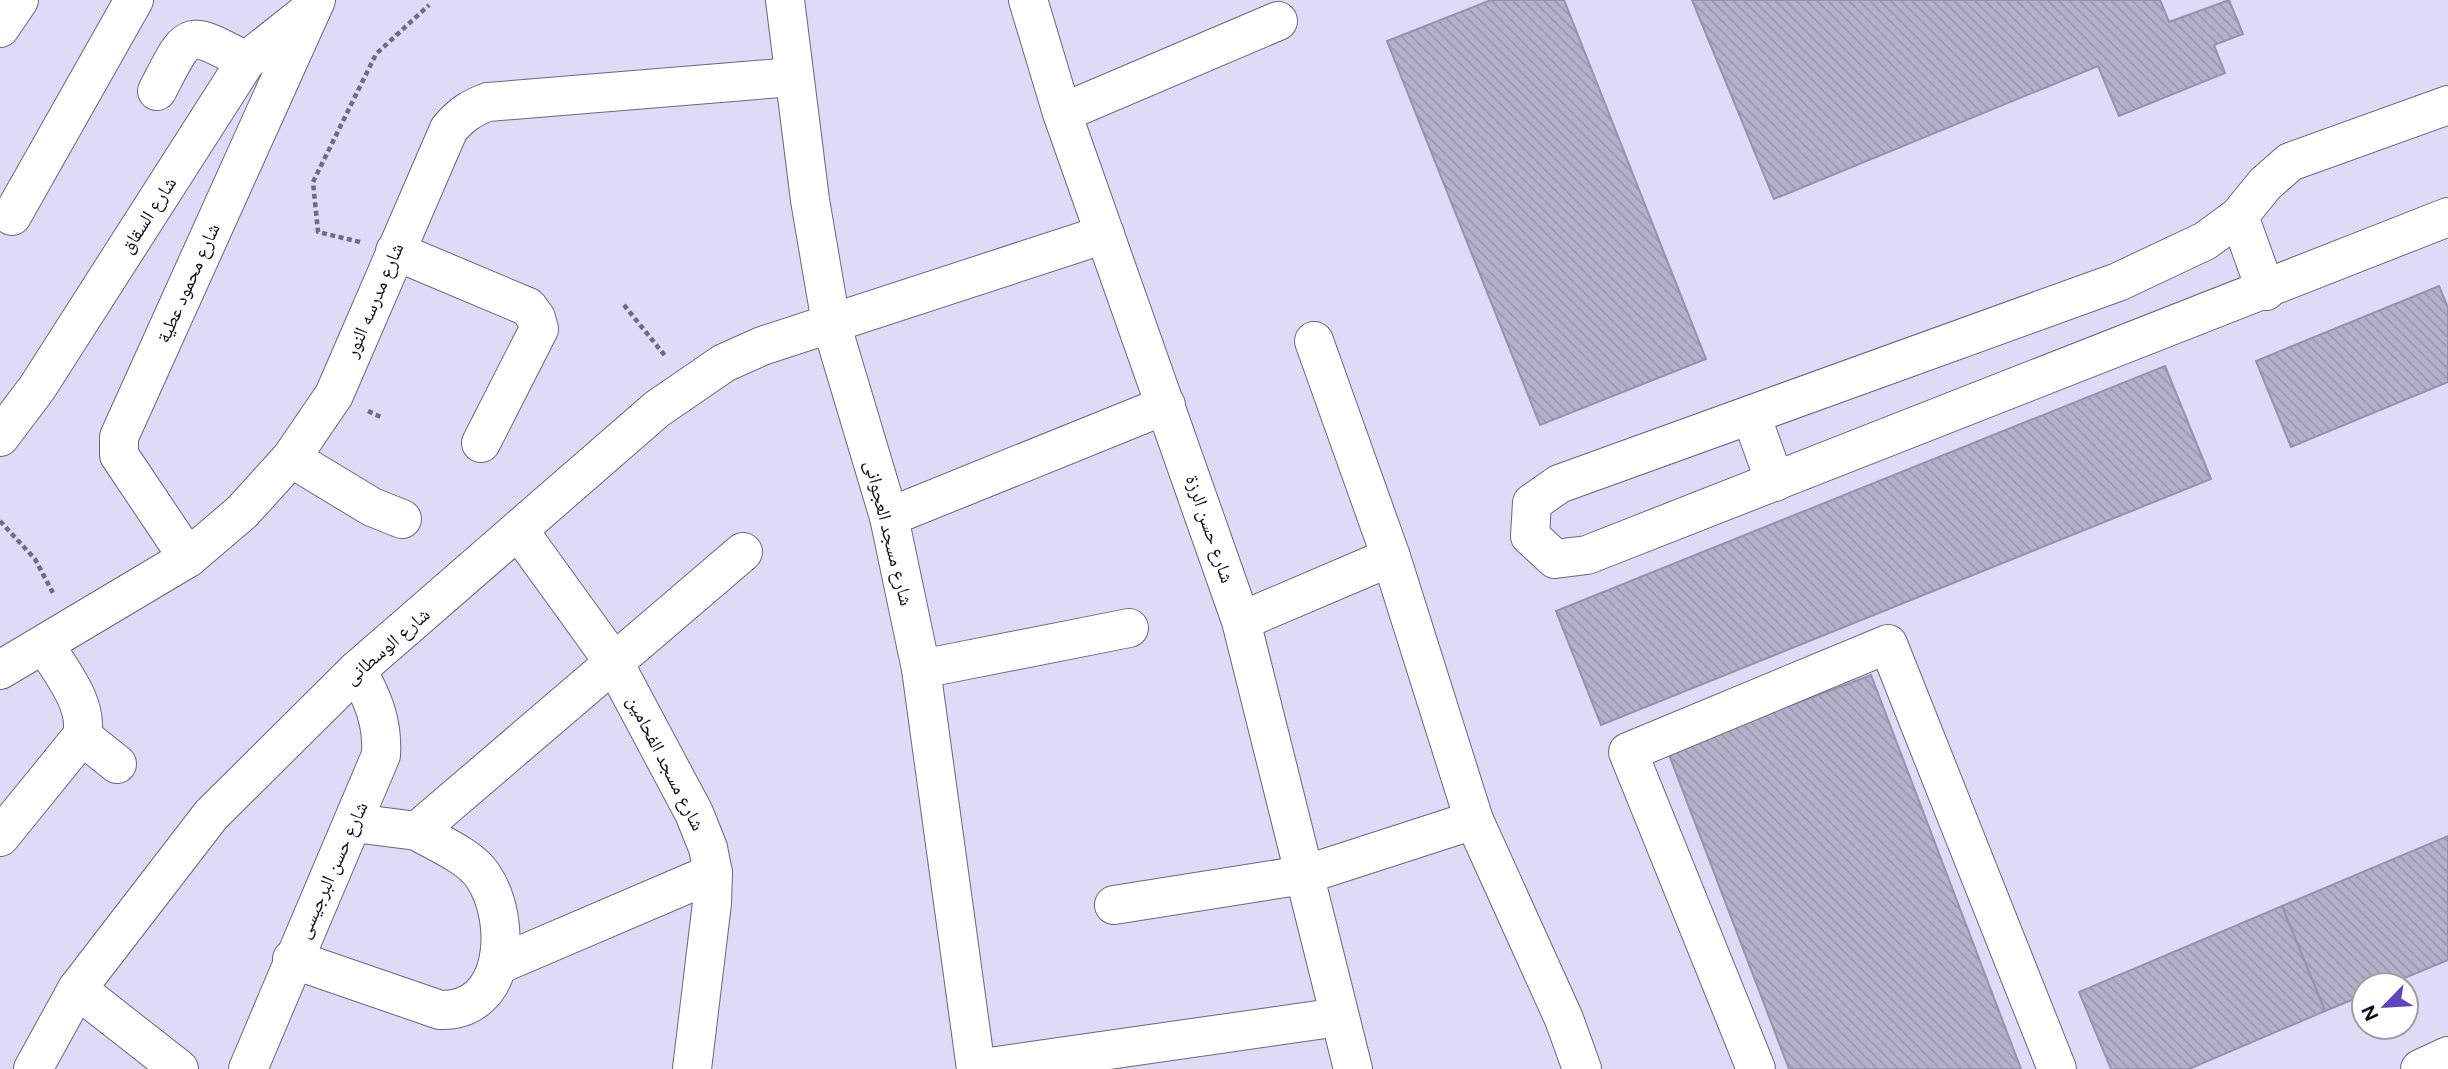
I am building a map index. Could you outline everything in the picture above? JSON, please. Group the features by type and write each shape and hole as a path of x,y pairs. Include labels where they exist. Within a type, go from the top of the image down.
{"street":[{"path":"0,28 19,0"},
{"path":"17,217 134,0"},
{"name":"شارع مسجد العجوانى","path":"785,0 793,77 831,323 889,517 921,669 976,1069"},
{"name":"شارع حسن الرزة","path":"1028,0 1062,113 1241,621 1353,1069"},
{"name":"شارع السقاق","path":"0,437 37,388 246,61 314,4"},
{"name":"شارع محمود عطية","path":"188,558 119,455 119,436 314,4"},
{"path":"1062,113 1278,21"},
{"path":"157,91 181,44 191,38 203,38 246,61"},
{"name":"شارع مدرسه النور","path":"0,670 58,638 188,558 242,512 291,458 334,396 449,129 472,107 488,102 793,77"},
{"path":"2448,105 2290,162 2265,184 2239,216 2205,241 2118,282 1559,484 1532,503 1530,536 1555,559 1587,555 2266,291 2448,217"},
{"path":"2239,216 2266,291"},
{"name":"شارع الوسطانى","path":"33,1069 77,989 211,815 357,670 688,385 723,363 762,346 1105,234"},
{"path":"395,251 528,307 536,318 539,329 481,443"},
{"path":"1314,341 1391,557 1474,820 1564,1019 1582,1069"},
{"path":"889,517 1166,405"},
{"path":"1751,415 1775,482"},
{"path":"291,458 372,507 402,519"},
{"name":"شارع مسجد الفحامين","path":"519,531 613,661 694,813 708,848 713,873 692,1069"},
{"path":"417,831 743,552"},
{"path":"1241,621 1391,557"},
{"path":"921,669 1129,628"},
{"path":"0,837 82,736 85,721 58,638"},
{"path":"1756,1069 1628,752 1888,644 2057,1069"},
{"name":"شارع حسن البرجيسى","path":"248,1069 292,958 354,823 381,755 382,732 375,704 357,670"},
{"path":"82,736 117,764"},
{"path":"1114,905 1304,875 1474,820"},
{"path":"292,958 440,1010 458,1011 480,998 498,965 502,930 493,896 474,865 417,831 354,823"},
{"path":"498,965 713,873"},
{"path":"77,989 179,1069"},
{"path":"976,1069 1339,1017"},
{"path":"2420,1069 2448,1056"}],"path":[{"path":"395,251 317,232 313,182 376,54 429,5"},
{"path":"624,305 688,385"},
{"path":"0,521 35,558 58,638"}],"building":[{"path":"1491,0 1564,0 1706,359 1540,425 1387,41"},
{"path":"1692,0 2160,0 2169,22 2229,0 2243,34 2214,45 2225,73 2119,116 2098,66 1774,199"},
{"path":"2439,286 2448,308 2448,382 2291,447 2256,361"},
{"path":"2165,366 2211,479 1601,725 1556,611"},
{"path":"1871,675 2021,1069 1789,1069 1668,752"},
{"path":"2448,836 2448,960 2420,972 2350,971 2350,1001 2325,1011 2282,906"},
{"path":"2282,906 2325,1011 2189,1069 2111,1069 2079,992"}]}
